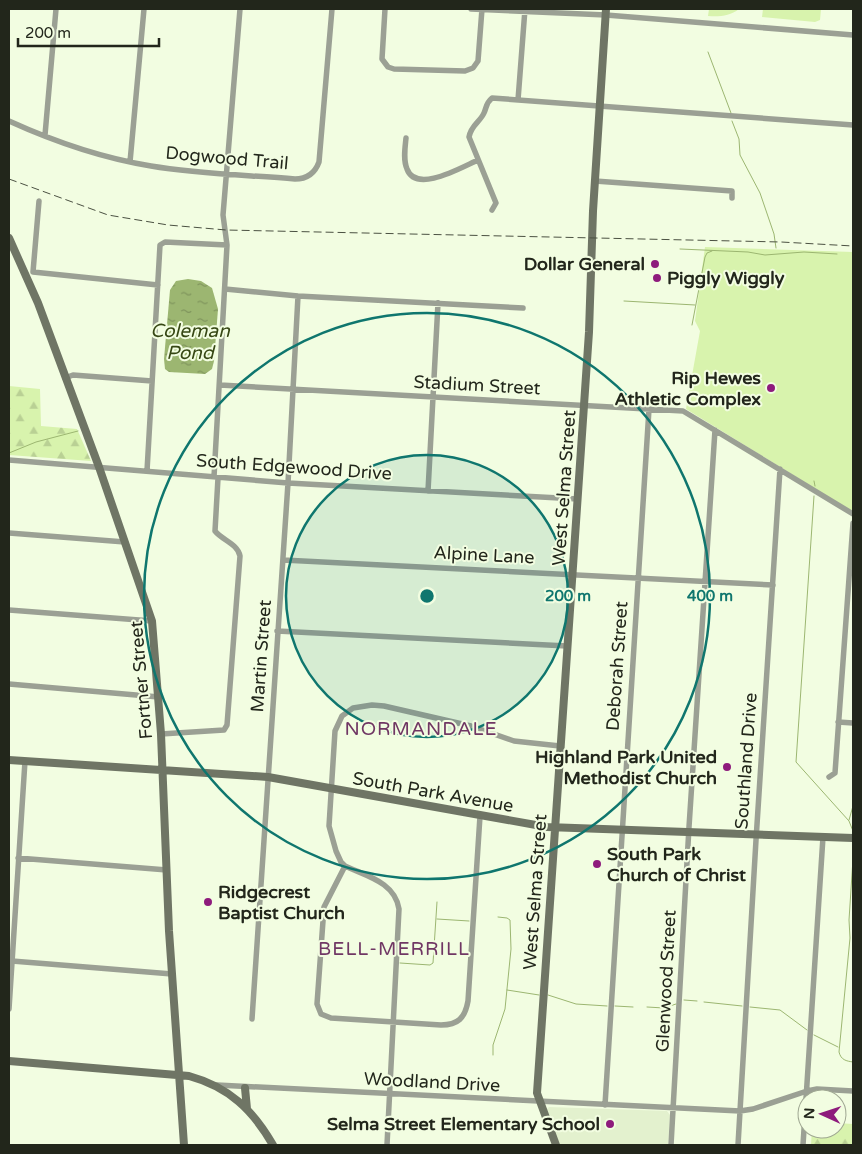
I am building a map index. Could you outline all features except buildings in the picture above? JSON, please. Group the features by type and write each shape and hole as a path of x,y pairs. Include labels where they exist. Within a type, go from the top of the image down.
{"street":[{"path":"45,135 56,9"},
{"path":"130,162 144,9"},
{"path":"162,734 224,730 227,725 240,552 215,531 227,246 223,218 240,9"},
{"name":"Dogwood Trail","path":"9,120 104,156 130,162 172,169 226,174 299,179 308,176 316,169 319,158 332,9"},
{"path":"385,9 382,56 383,61 388,67 394,69 466,71 473,68 478,61 482,9"},
{"path":"471,9 606,12 853,35"},
{"path":"518,100 525,10"},
{"name":"West Selma Street","path":"556,1145 537,1093 590,332 595,181 606,12"},
{"path":"492,210 496,203 470,141 470,132 474,124 485,112 487,102 494,98 853,125"},
{"path":"406,138 406,167 411,175 419,179 431,180 478,160"},
{"path":"595,181 732,191 732,198"},
{"path":"38,201 30,275 158,286"},
{"name":"Fortner Street","path":"9,238 30,275 152,621 162,734 166,870 184,1145"},
{"path":"148,471 160,247 162,243 166,242 227,246"},
{"path":"225,289 298,296 523,308"},
{"name":"Martin Street","path":"252,1018 288,483 298,296"},
{"path":"428,491 438,302"},
{"path":"65,378 73,375 152,381"},
{"name":"Stadium Street","path":"220,385 293,391 683,411 853,514"},
{"name":"Deborah Street","path":"605,1105 649,409"},
{"name":"Glenwood Street","path":"671,1145 715,430"},
{"name":"South Edgewood Drive","path":"9,460 288,483 578,499"},
{"name":"Southland Drive","path":"738,1145 780,469"},
{"path":"829,778 835,773 853,523"},
{"path":"9,534 125,542"},
{"name":"Alpine Lane","path":"283,560 773,585"},
{"path":"9,610 152,621"},
{"path":"277,631 567,646"},
{"path":"9,684 159,697"},
{"path":"387,1145 399,915 398,903 393,892 384,884 345,866 336,852 330,831 334,737 337,725 347,711 360,706 384,706 459,723 514,741 560,746"},
{"path":"838,722 853,723"},
{"name":"South Park Avenue","path":"9,760 268,776 480,816 555,828 853,838"},
{"path":"9,1009 25,761"},
{"path":"345,866 324,907 318,1009 321,1014 327,1018 393,1022 447,1025 457,1022 464,1015 468,1001 480,816"},
{"path":"807,1089 823,837"},
{"path":"18,858 166,870"},
{"path":"12,961 172,974"},
{"name":"Woodland Drive","path":"9,1061 189,1076 216,1085 245,1088 740,1112 797,1094"},
{"path":"216,1085 247,1109 274,1145"},
{"path":"245,1088 247,1109"}],"shaded area":[{"name":"Selma Street Elementary School","path":"549,1107 667,1111 670,1115 668,1145 559,1145 546,1110"}],"green space":[{"path":"709,9 739,9 728,15 708,16"},
{"path":"763,9 821,9 820,20 815,22 762,17"},
{"name":"Rip Hewes Athletic Complex","path":"705,247 853,252 853,512 686,409 700,331 695,321"},
{"path":"9,386 40,389 41,426 77,429 91,461 9,455"},
{"path":"847,1124 853,1124 853,1145 811,1145 811,1139 847,1139"}],"water":[{"name":"Coleman Pond","path":"188,279 201,281 212,288 218,309 214,361 212,369 205,374 169,372 165,369 164,359 170,290 176,281"}],"waterway":[{"path":"708,52 731,113"},
{"path":"732,121 739,139 740,155 760,193 774,234 776,248"},
{"path":"680,249 748,252 765,255 804,252 837,254"},
{"path":"692,325 705,257 707,253 712,251"},
{"path":"624,301 695,305"},
{"path":"9,453 36,442 78,431"},
{"path":"814,481 815,486"},
{"path":"814,496 796,762 849,821 853,831"},
{"path":"849,820 853,806"},
{"path":"853,859 849,920 850,938 839,1052 844,1060 853,1062"},
{"path":"400,963 430,965 433,963 437,902"},
{"path":"493,1055 493,1045 505,1009 511,949 510,920 498,917"},
{"path":"437,919 469,921"},
{"path":"507,990 539,995"},
{"path":"548,995 576,1004 607,1006"},
{"path":"684,1000 697,1001"},
{"path":"704,1002 742,1006"},
{"path":"647,1007 664,1008 676,1004"},
{"path":"615,1006 633,1007"},
{"path":"750,1007 780,1010 807,1030"},
{"path":"814,1035 838,1047"}],"railway":[{"path":"9,179 108,215 168,225 226,230 781,242 853,246"}],"place":[{"name":"Dollar General","path":"655,264"},
{"name":"Piggly Wiggly","path":"657,278"},
{"name":"Rip Hewes Athletic Complex","path":"771,388"},
{"name":"Highland Park United Methodist Church","path":"727,767"},
{"name":"South Park Church of Christ","path":"597,864"},
{"name":"Ridgecrest Baptist Church","path":"208,902"},
{"name":"Selma Street Elementary School","path":"610,1124"}],"district":[{"name":"NORMANDALE","path":"421,729"},
{"name":"BELL-MERRILL","path":"394,949"}]}
